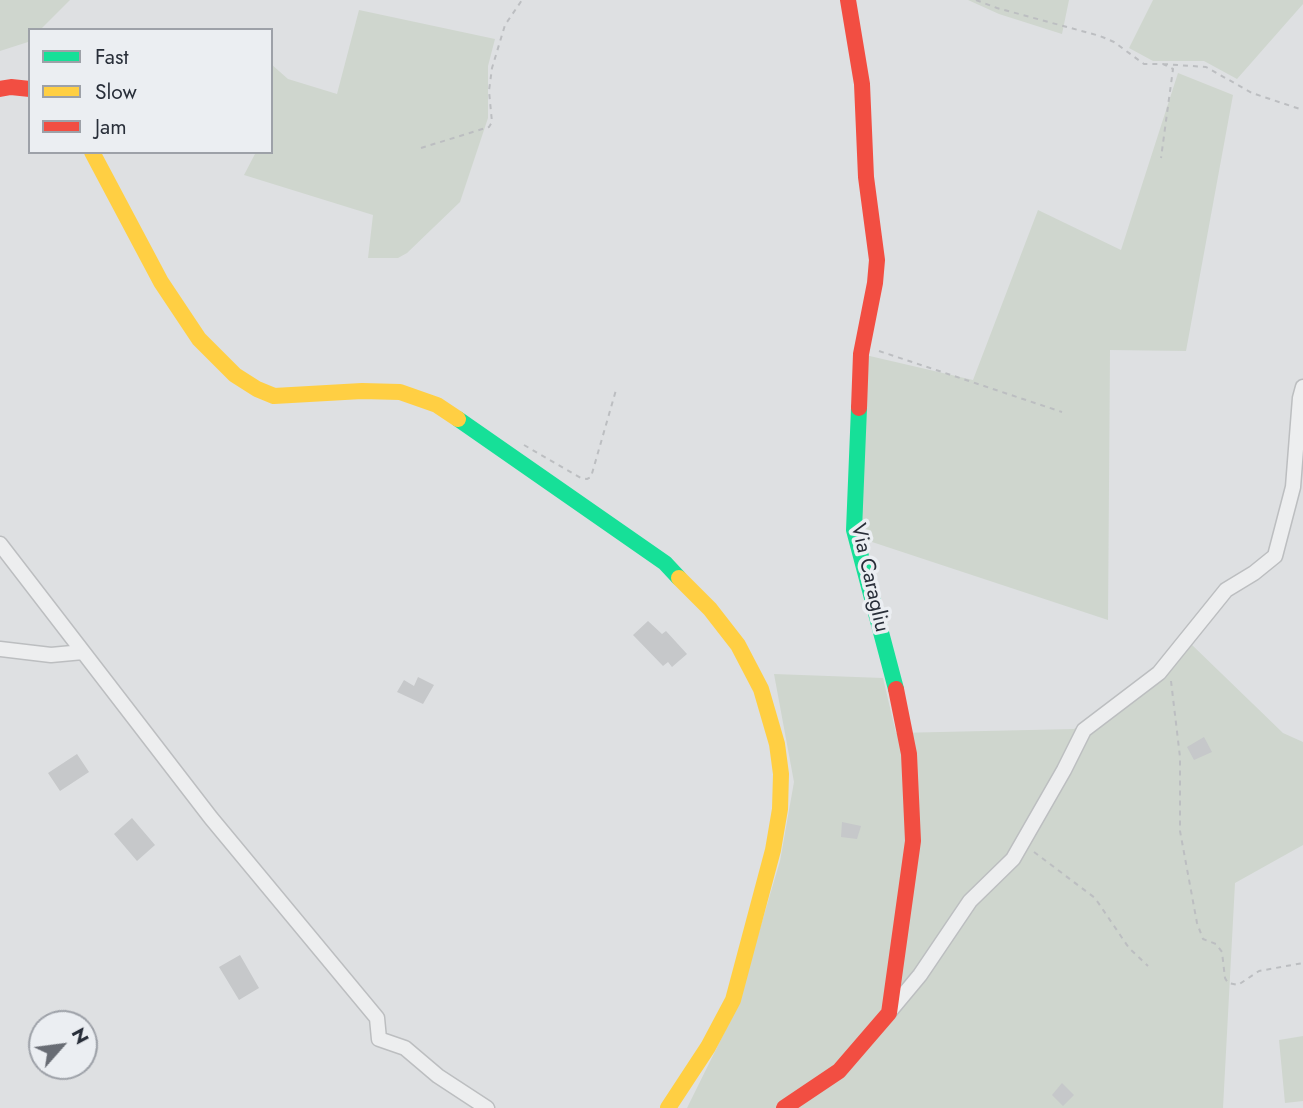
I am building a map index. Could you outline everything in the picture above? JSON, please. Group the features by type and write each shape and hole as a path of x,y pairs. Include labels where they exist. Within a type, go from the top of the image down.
{"main road":[{"name":"Via Caragliu","path":"848,0 862,84 866,177 877,260 861,354 854,530 891,667 909,754 913,841 889,1013"},
{"path":"0,89 28,89"},
{"path":"93,154 161,282 199,339 235,375 274,396 362,391 400,392 438,405 665,563 710,609 738,645 761,689 775,734 781,774 780,809 773,850 733,1000 708,1047 668,1108"},
{"path":"784,1108 839,1071 889,1013"}],"street":[{"path":"889,1013 920,975 970,901 1013,859 1084,730 1159,673 1226,590 1275,556 1293,487 1303,387"},
{"path":"0,544 211,818 377,1018 379,1039 405,1048 438,1076 487,1108"},
{"path":"0,649 51,655 83,652"}],"path":[{"path":"421,148 489,127 492,122 489,91 492,68 505,25 522,0"},
{"path":"976,0 1114,42 1144,64 1206,67 1252,93 1303,110"},
{"path":"1161,158 1174,71 1163,64"},
{"path":"861,354 885,351 1062,412"},
{"path":"497,445 503,437 514,440 587,479 594,470 616,390"},
{"path":"1159,673 1172,682 1180,757 1180,831 1197,923 1203,939 1216,944 1222,952 1228,983 1238,985 1259,971 1303,963"},
{"path":"1022,843 1095,898 1129,948 1148,966"}],"shaded area":[{"path":"0,0 70,0 42,28 28,28 28,42 0,51"},
{"path":"968,0 1069,0 1062,34 999,14"},
{"path":"1153,0 1303,0 1303,4 1237,79 1204,61 1153,61 1129,48"},
{"path":"359,10 495,39 488,66 488,118 460,202 407,253 398,258 368,258 373,215 244,175 255,154 273,154 273,66 288,79 337,94"},
{"path":"1178,73 1233,95 1186,351 1110,350 1108,620 860,538 861,354 973,380 1038,210 1121,250"},
{"path":"1191,644 1283,733 1303,742 1303,845 1235,883 1223,1108 687,1108 736,1009 780,861 794,782 774,674 883,678 896,733 1074,729"},
{"path":"1303,1036 1303,1101 1285,1103 1279,1040"}],"building":[{"path":"648,621 662,634 666,631 687,654 672,667 668,662 663,666 633,635"},
{"path":"418,677 434,685 423,704 397,692 404,680 414,686"},
{"path":"1204,737 1212,752 1194,760 1187,747"},
{"path":"77,754 89,772 60,791 48,773"},
{"path":"132,818 155,845 137,861 114,834"},
{"path":"842,822 861,826 857,839 841,837"},
{"path":"240,955 259,988 239,1000 219,967"},
{"path":"1062,1083 1074,1095 1063,1106 1052,1095"}],"traffic: fast":[{"path":"859,408 854,530 896,689"},
{"path":"458,419 665,563 679,578"}],"traffic: slow":[{"path":"93,154 161,282 199,339 235,375 274,396 362,391 400,392 437,405 458,419"},
{"path":"668,1108 708,1047 733,1000 773,850 780,809 781,774 777,744 761,689 738,645 710,609 679,578"}],"traffic: jam":[{"path":"848,0 862,84 866,177 877,260 861,354 859,408"},
{"path":"0,89 28,89"},
{"path":"784,1108 839,1071 889,1013 913,841 909,754 896,689"}]}
